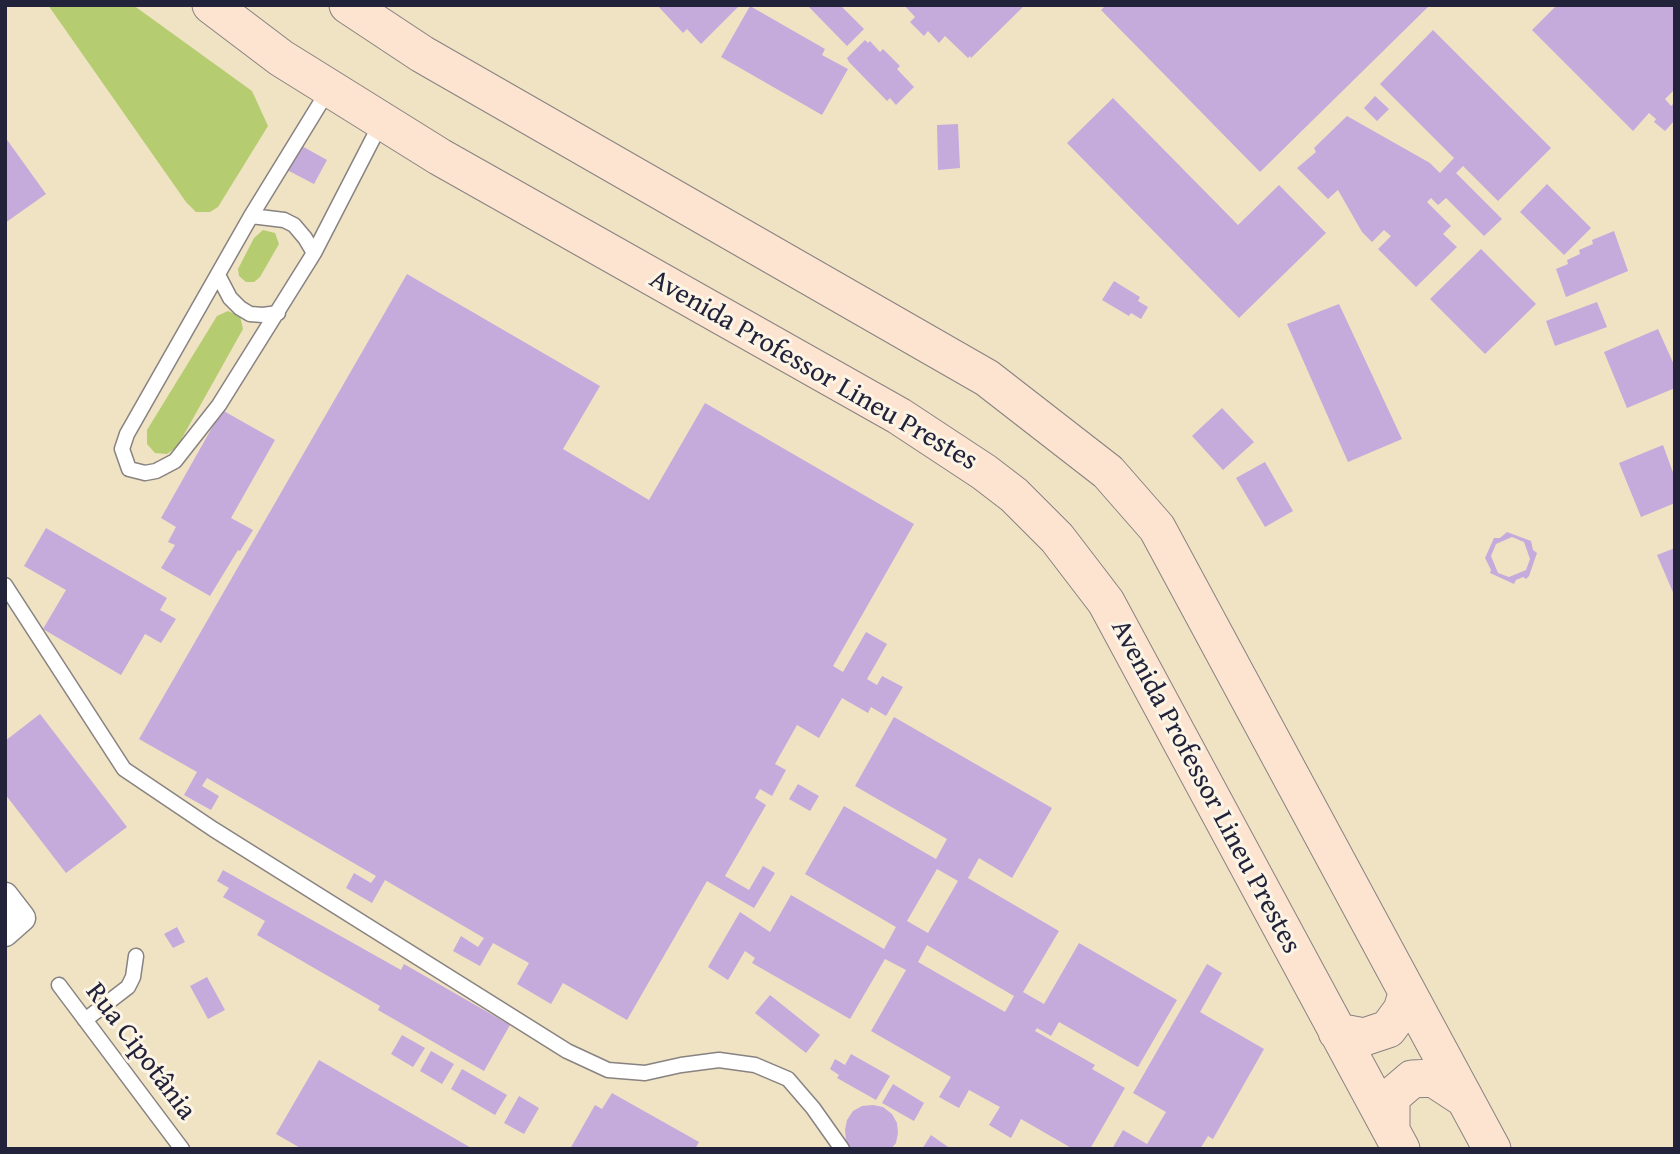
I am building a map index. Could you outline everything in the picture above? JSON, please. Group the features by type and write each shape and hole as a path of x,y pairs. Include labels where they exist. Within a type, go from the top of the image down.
{"street":[{"name":"Avenida Professor Lineu Prestes","path":"211,5 281,58 395,130 899,416 1014,495 1057,538 1106,602 1396,1140"},
{"path":"348,5 422,54 988,378 1108,472 1157,528 1492,1149"},
{"path":"5,896 14,925"},
{"path":"1337,1032 1364,1037 1388,1029 1402,1010 1407,994"},
{"path":"1396,1140 1391,1097 1412,1079 1433,1078 1462,1097"}],"lane":[{"path":"330,88 251,216 127,434 122,449 129,469 145,473 156,471 175,461 219,405 314,253 383,120"},
{"path":"251,216 284,220 294,225 314,253"},
{"path":"218,275 230,299 240,309 250,314 278,313"},
{"path":"5,585 124,769 202,822 567,1051 608,1070 645,1073 719,1060 755,1065 788,1079 842,1149"},
{"path":"85,1020 128,988 133,977 136,956"},
{"name":"Rua Cipotânia","path":"59,985 182,1149"}],"green space":[{"path":"48,5 133,5 252,91 268,126 218,207 210,212 196,212 186,202"},
{"path":"263,230 275,233 279,244 260,277 254,282 246,282 239,276 238,269 254,238"},
{"path":"228,311 240,316 243,329 177,447 167,454 155,453 147,444 147,430 217,316"}],"building":[{"path":"657,5 740,5 701,44 687,29 683,33"},
{"path":"807,5 840,5 864,29 847,46"},
{"path":"904,5 1025,5 968,58 945,36 939,43 928,31 924,36 910,22 915,17"},
{"path":"1106,5 1430,5 1260,172 1101,10"},
{"path":"1557,5 1675,5 1675,89 1665,99 1671,106 1675,102 1675,120 1665,131 1654,122 1656,119 1649,113 1633,131 1532,30"},
{"path":"750,6 825,49 822,55 848,69 822,115 721,57"},
{"path":"1433,30 1551,148 1498,201 1463,166 1456,173 1502,219 1484,236 1446,198 1438,205 1431,198 1427,202 1451,226 1443,234 1457,247 1416,287 1378,249 1391,236 1384,230 1372,242 1362,232 1338,190 1328,199 1297,168 1316,152 1314,148 1347,116 1430,163 1440,173 1454,158 1380,84"},
{"path":"865,40 868,43 870,41 880,52 883,49 900,66 897,69 914,87 896,105 890,98 887,101 847,58"},
{"path":"1375,96 1389,109 1377,121 1364,108"},
{"path":"1113,98 1238,225 1279,185 1326,233 1239,318 1067,143"},
{"path":"958,124 960,168 938,170 937,125"},
{"path":"5,137 46,194 5,223"},
{"path":"300,145 327,160 314,184 287,170"},
{"path":"1547,184 1591,228 1564,255 1520,212"},
{"path":"1614,231 1628,271 1566,297 1556,269 1568,264 1567,260 1580,254 1579,250 1593,244 1592,240"},
{"path":"1481,249 1536,304 1485,354 1430,299"},
{"path":"407,274 600,386 563,449 649,500 705,403 914,524 833,666 843,672 866,632 887,644 867,679 877,685 882,676 903,687 886,716 871,707 868,713 842,698 819,738 797,725 775,764 786,770 772,796 760,789 755,798 766,805 725,876 749,890 763,866 775,873 754,908 707,881 627,1020 563,983 551,1004 517,984 529,963 493,943 480,966 453,951 461,936 478,947 484,938 385,880 372,903 346,888 354,873 371,883 376,876 207,778 202,786 219,796 211,810 184,795 197,772 139,739"},
{"path":"1114,281 1140,297 1138,301 1148,307 1141,319 1131,313 1129,316 1102,300"},
{"path":"1597,302 1607,327 1555,346 1546,321"},
{"path":"1339,304 1402,439 1348,462 1287,324"},
{"path":"1658,329 1675,367 1675,388 1627,408 1604,352"},
{"path":"1222,408 1254,442 1223,470 1192,436"},
{"path":"222,410 275,440 231,518 253,530 210,596 161,568 175,545 168,542 176,527 161,518"},
{"path":"1663,445 1675,478 1675,503 1641,517 1619,463"},
{"path":"1265,462 1293,511 1265,527 1236,478"},
{"path":"46,528 167,598 160,610 176,619 161,643 145,634 121,675 43,629 66,590 24,566"},
{"path":"1507,532 1531,541 1533,550 1537,553 1526,579 1523,577 1514,584 1490,573 1485,558 1494,538 1500,538","holes":["1512,537 1524,542 1530,559 1526,570 1509,577 1498,573 1491,556 1496,544"]},
{"path":"1675,548 1675,597 1657,555"},
{"path":"40,714 127,827 66,873 5,794 5,741"},
{"path":"894,717 1052,808 1012,878 979,858 968,878 1059,931 1023,992 1044,1004 1079,943 1177,1000 1138,1067 1059,1022 1051,1036 1037,1028 1035,1031 1095,1065 1092,1069 1125,1088 1090,1149 1073,1149 1021,1119 1011,1138 989,1125 1000,1107 969,1090 959,1108 939,1097 951,1077 871,1031 906,970 885,959 850,1019 752,963 755,958 745,951 728,980 708,967 740,912 770,932 791,895 884,949 896,927 805,874 844,806 936,859 947,839 855,786","holes":["937,869 958,881 928,933 907,921","927,945 1014,996 1005,1012 918,962"]},
{"path":"798,784 819,796 810,811 789,799"},
{"path":"223,870 401,970 404,964 510,1025 484,1071 378,1010 380,1006 257,935 265,921 223,897 229,888 217,881"},
{"path":"177,927 185,942 173,948 164,934"},
{"path":"1207,964 1222,973 1200,1012 1264,1049 1213,1139 1208,1136 1200,1149 1112,1149 1123,1130 1147,1144 1166,1112 1133,1093"},
{"path":"207,977 225,1010 208,1019 190,986"},
{"path":"770,995 820,1035 806,1053 755,1013"},
{"path":"402,1035 425,1048 413,1067 391,1054"},
{"path":"431,1051 454,1064 442,1084 420,1071"},
{"path":"851,1054 890,1076 876,1100 837,1078 839,1075 830,1069 835,1059 845,1065"},
{"path":"319,1060 473,1149 302,1149 276,1134"},
{"path":"462,1069 507,1095 495,1115 451,1089"},
{"path":"893,1084 924,1103 914,1121 882,1103"},
{"path":"612,1093 699,1142 695,1149 570,1149 595,1105 602,1109"},
{"path":"519,1096 539,1108 524,1134 504,1123"},
{"path":"862,1106 883,1107 892,1114 897,1123 896,1143 891,1149 851,1149 846,1140 847,1120 853,1111"},
{"path":"931,1135 951,1149 922,1149"}]}
